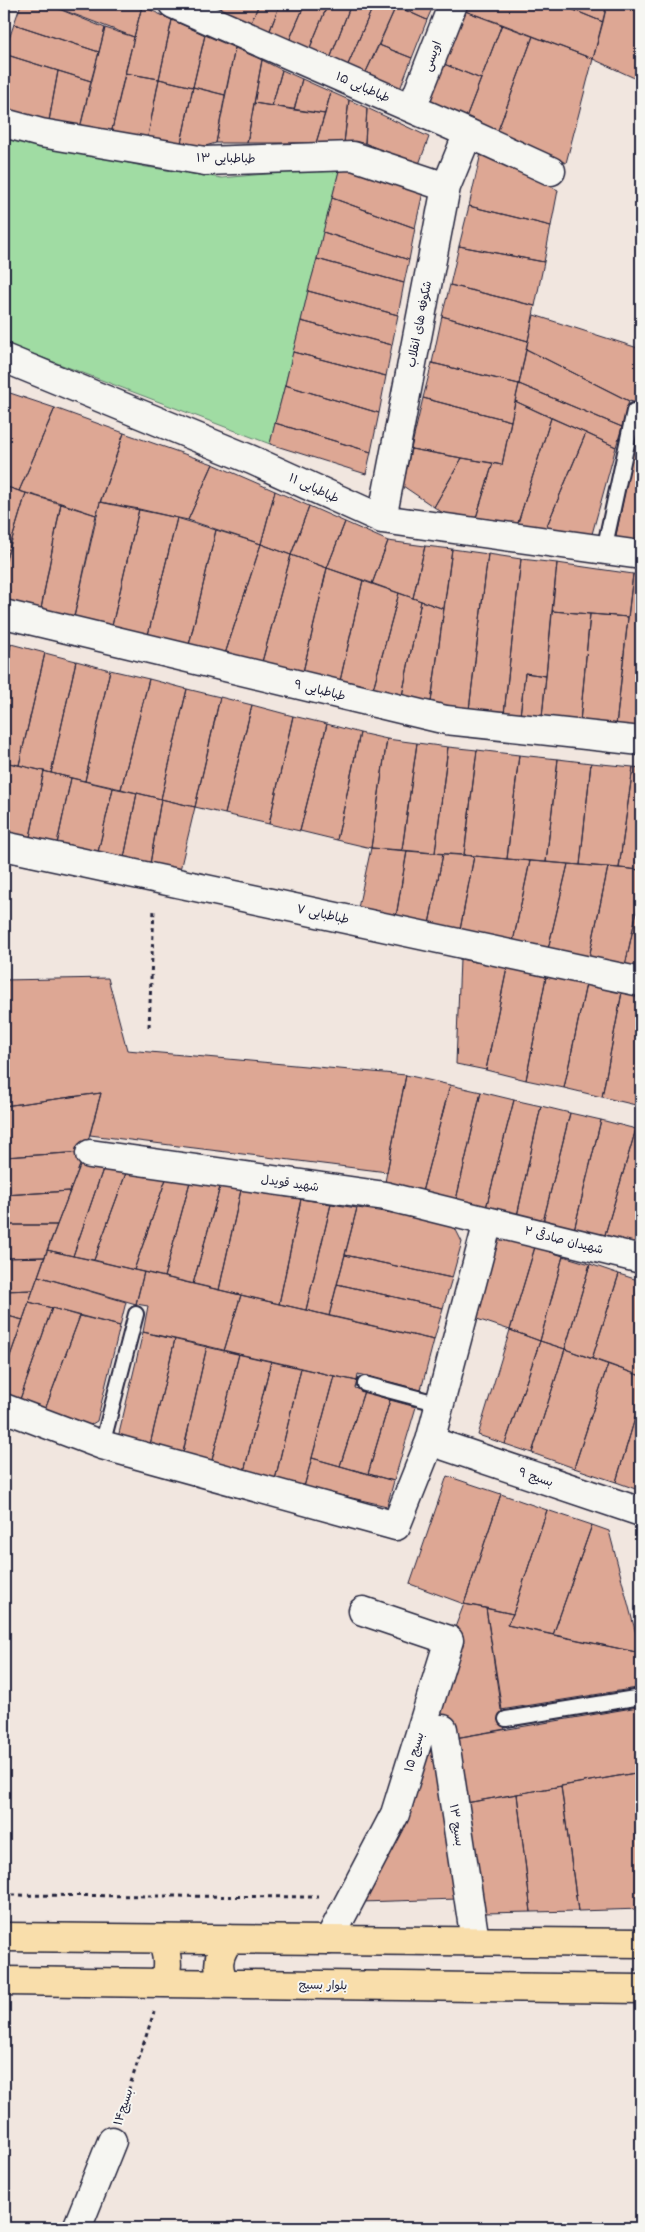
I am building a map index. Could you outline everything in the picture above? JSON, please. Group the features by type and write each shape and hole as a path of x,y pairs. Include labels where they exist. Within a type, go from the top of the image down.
{"main road":[{"path":"4,1937 641,1942"},
{"path":"161,1938 168,1960 164,1983"},
{"path":"226,1984 222,1977 219,1960 222,1949 230,1939"},
{"name":"بلوار بسیج","path":"4,1981 641,1989"}],"street":[{"name":"طباطبایی ۱۵","path":"173,4 468,132 551,171"},
{"name":"اویسی","path":"412,108 452,4"},
{"name":"طباطبایی ۱۳","path":"4,123 40,133 204,160 353,156 446,187"},
{"name":"شکوفه های انقلاب","path":"382,519 446,187 468,132"},
{"name":"طباطبایی ۱۱","path":"4,358 252,460 382,519 641,555"},
{"name":"طباطبایی ۹","path":"4,614 446,720 641,742"},
{"name":"طباطبایی ۷","path":"4,846 641,982"},
{"name":"شهید قویدل","path":"90,1154 385,1196 488,1222"},
{"name":"شهیدان صادقی ۲","path":"488,1222 641,1259"},
{"path":"4,1408 102,1445 396,1526 430,1441 488,1222"},
{"name":"بسیج ۹","path":"430,1441 641,1512"},
{"name":"بسیج ۱۵","path":"329,1940 395,1814 449,1640 363,1611"},
{"name":"بسیج ۱۳","path":"421,1730 443,1730 475,1941"},
{"name":"بسیج۱۴","path":"77,2228 112,2141"}],"lane":[{"path":"604,550 634,411"},
{"path":"102,1445 136,1314"},
{"path":"365,1384 440,1404"},
{"path":"506,1719 641,1697"}],"path":[{"path":"149,1027 155,878"},
{"path":"4,1895 350,1898"},
{"name":"بسیج۱۴","path":"112,2141 164,1983"}],"green space":[{"path":"18,137 146,167 222,178 340,167 270,444 4,343 4,138"}],"building":[{"path":"21,4 47,4 105,28 99,52 14,24"},
{"path":"47,4 137,4 142,6 134,37"},
{"path":"216,4 259,4 250,25 213,9"},
{"path":"259,4 280,4 269,33 250,25"},
{"path":"280,4 305,4 289,41 269,33"},
{"path":"305,4 328,4 309,50 289,41"},
{"path":"328,4 351,4 330,59 309,50"},
{"path":"351,4 374,4 347,67 330,59"},
{"path":"374,4 397,4 365,74 347,67"},
{"path":"397,4 434,4 427,20 396,6"},
{"path":"468,4 559,4 603,22 593,59 465,11"},
{"path":"559,4 607,4 603,22"},
{"path":"607,4 641,4 641,81 593,59"},
{"path":"142,6 172,20 159,79 125,73"},
{"path":"396,6 427,20 412,58 379,45"},
{"path":"465,11 502,24 481,79 444,64"},
{"path":"172,20 205,35 193,87 159,79"},
{"path":"14,24 99,52 91,81 4,54"},
{"path":"502,24 533,36 497,133 465,120"},
{"path":"105,28 134,37 111,134 80,128"},
{"path":"205,35 235,48 225,95 193,87"},
{"path":"533,36 593,59 566,163 497,133"},
{"path":"379,45 412,58 400,89 365,74"},
{"path":"235,48 262,60 247,143 216,143"},
{"path":"4,54 58,71 49,121 4,112"},
{"path":"262,60 282,70 272,106 254,103"},
{"path":"444,64 481,79 465,120 428,104"},
{"path":"282,70 302,79 294,110 272,106"},
{"path":"58,71 91,81 80,128 49,121"},
{"path":"125,73 159,79 147,141 111,134"},
{"path":"159,79 193,87 180,148 147,141"},
{"path":"302,79 331,92 325,114 294,110"},
{"path":"193,87 225,95 216,143 191,150 180,148"},
{"path":"331,92 349,100 344,143 316,143"},
{"path":"349,100 367,108 365,143 344,143"},
{"path":"254,103 325,114 316,143 247,143"},
{"path":"367,108 429,137 418,167 365,143"},
{"path":"481,153 558,190 551,226 469,206"},
{"path":"340,167 423,192 415,228 332,198"},
{"path":"332,198 415,228 409,260 323,232"},
{"path":"469,206 551,226 544,262 459,246"},
{"path":"323,232 409,260 404,283 317,259"},
{"path":"459,246 544,262 535,306 450,285"},
{"path":"317,259 404,283 398,315 308,291"},
{"path":"450,285 535,306 528,341 442,316"},
{"path":"308,291 398,315 392,345 301,321"},
{"path":"534,315 641,349 641,394 638,403 629,401 526,349"},
{"path":"442,316 528,341 519,384 432,363"},
{"path":"301,321 392,345 386,376 293,352"},
{"path":"526,349 629,401 622,427 519,384"},
{"path":"293,352 386,376 379,413 285,385"},
{"path":"432,363 519,384 511,421 423,398"},
{"path":"519,384 622,427 616,447 515,401"},
{"path":"285,385 379,413 371,452 275,423"},
{"path":"4,391 55,408 19,491 4,486"},
{"path":"423,398 511,421 502,465 411,449"},
{"path":"515,401 551,418 517,526 475,521 493,463 502,465"},
{"path":"55,408 124,433 96,515 19,491"},
{"path":"551,418 586,433 546,528 517,526"},
{"path":"641,418 641,543 615,540"},
{"path":"275,423 371,452 366,474 270,444"},
{"path":"124,433 213,464 188,520 100,502"},
{"path":"586,433 616,447 592,534 546,528"},
{"path":"411,449 462,458 434,507 403,486"},
{"path":"462,458 493,463 475,521 452,519 434,507"},
{"path":"213,464 275,491 261,544 188,520"},
{"path":"4,486 26,493 4,566"},
{"path":"275,491 309,506 291,555 261,544"},
{"path":"26,493 61,503 41,609 4,600 4,566"},
{"path":"100,502 139,509 112,626 74,617"},
{"path":"61,503 96,515 74,617 41,609"},
{"path":"309,506 345,522 327,568 291,555"},
{"path":"139,509 177,518 148,635 112,626"},
{"path":"177,518 216,530 189,645 148,635"},
{"path":"345,522 388,541 372,584 327,568"},
{"path":"216,530 261,544 225,654 189,645"},
{"path":"388,541 425,546 413,598 372,584"},
{"path":"261,544 291,555 262,662 225,654"},
{"path":"425,546 452,549 444,609 413,598"},
{"path":"452,549 488,554 469,710 431,702"},
{"path":"488,554 521,559 504,714 469,710"},
{"path":"291,555 327,568 303,672 262,662"},
{"path":"521,559 557,563 546,676 525,673 520,716 504,714"},
{"path":"557,563 633,574 628,617 552,611"},
{"path":"327,568 363,580 340,681 303,672"},
{"path":"633,574 641,575 641,729 616,726"},
{"path":"363,580 399,593 373,689 340,681"},
{"path":"399,593 421,601 402,696 373,689"},
{"path":"421,601 444,609 431,702 402,696"},
{"path":"552,611 590,614 580,722 542,718"},
{"path":"590,614 628,617 616,726 580,722"},
{"path":"4,642 11,644 4,676"},
{"path":"11,644 45,653 19,765 4,762 4,676"},
{"path":"45,653 76,661 51,773 19,765"},
{"path":"76,661 110,670 85,781 51,773"},
{"path":"110,670 149,679 121,789 85,781"},
{"path":"525,673 546,676 542,718 520,716"},
{"path":"149,679 187,689 161,799 121,789"},
{"path":"187,689 220,697 195,807 161,799"},
{"path":"220,697 252,705 225,814 195,807"},
{"path":"252,705 293,716 269,824 225,814"},
{"path":"293,716 327,724 300,831 269,824"},
{"path":"327,724 360,733 337,840 300,831"},
{"path":"360,733 387,739 371,848 337,840"},
{"path":"387,739 417,743 402,850 371,848"},
{"path":"417,743 448,747 435,853 402,850"},
{"path":"448,747 477,750 464,855 435,853"},
{"path":"477,750 519,755 507,859 464,855"},
{"path":"519,755 558,759 546,862 507,859"},
{"path":"558,759 591,763 580,865 546,862"},
{"path":"4,762 44,771 30,837 4,832"},
{"path":"591,763 633,767 619,868 580,865"},
{"path":"633,767 641,768 641,870 619,868"},
{"path":"44,771 71,778 57,844 30,837"},
{"path":"71,778 113,788 98,852 57,844"},
{"path":"113,788 137,793 124,858 98,852"},
{"path":"137,793 161,799 150,864 124,858"},
{"path":"161,799 195,807 180,870 150,864"},
{"path":"371,848 407,851 396,917 358,908"},
{"path":"407,851 443,854 429,924 396,917"},
{"path":"443,854 474,856 460,930 429,924"},
{"path":"474,856 530,861 513,942 460,930"},
{"path":"530,861 568,864 548,949 513,942"},
{"path":"568,864 608,867 589,958 548,949"},
{"path":"608,867 641,870 641,892 625,966 589,958"},
{"path":"641,892 641,969 625,966"},
{"path":"460,959 507,968 486,1070 456,1064"},
{"path":"507,968 546,977 526,1080 486,1070"},
{"path":"546,977 586,984 564,1088 526,1080"},
{"path":"108,978 127,1050 406,1075 387,1172 90,1135 101,1093 4,1106 4,980"},
{"path":"586,984 622,992 602,1097 564,1088"},
{"path":"622,992 641,996 640,1106 602,1097"},
{"path":"406,1075 450,1085 422,1192 385,1182"},
{"path":"450,1085 481,1092 456,1200 422,1192"},
{"path":"481,1092 514,1100 486,1208 456,1200"},
{"path":"101,1093 85,1152 4,1157 4,1106"},
{"path":"514,1100 541,1106 517,1216 486,1208"},
{"path":"541,1106 570,1113 543,1222 517,1216"},
{"path":"570,1113 601,1120 574,1230 543,1222"},
{"path":"601,1120 636,1129 604,1238 574,1230"},
{"path":"636,1129 641,1130 641,1248 604,1238"},
{"path":"85,1152 70,1191 4,1195 4,1157"},
{"path":"80,1166 103,1169 73,1256 47,1250"},
{"path":"103,1169 126,1173 94,1260 73,1256"},
{"path":"126,1173 166,1179 134,1270 94,1260"},
{"path":"166,1179 190,1182 164,1277 134,1270"},
{"path":"190,1182 220,1187 193,1284 164,1277"},
{"path":"220,1187 241,1190 219,1290 193,1284"},
{"path":"241,1190 301,1199 279,1304 219,1290"},
{"path":"70,1191 57,1225 4,1225 4,1195"},
{"path":"301,1199 331,1204 306,1310 279,1304"},
{"path":"331,1204 357,1208 329,1316 306,1310"},
{"path":"357,1208 442,1220 455,1228 462,1242 452,1278 345,1255"},
{"path":"4,1225 57,1225 45,1257 4,1258"},
{"path":"499,1235 535,1247 510,1330 477,1319"},
{"path":"535,1247 563,1256 540,1341 510,1330"},
{"path":"47,1250 144,1272 136,1304 38,1276"},
{"path":"345,1255 452,1278 443,1308 337,1284"},
{"path":"563,1256 590,1264 565,1349 540,1341"},
{"path":"45,1257 33,1290 4,1291 4,1258"},
{"path":"590,1264 619,1274 592,1359 565,1349"},
{"path":"144,1272 241,1295 224,1351 143,1332 148,1306 136,1304"},
{"path":"619,1274 641,1281 641,1376 592,1359"},
{"path":"38,1276 126,1302 120,1326 29,1302"},
{"path":"337,1284 443,1308 434,1340 329,1316"},
{"path":"33,1290 23,1320 4,1315 4,1291"},
{"path":"241,1295 434,1340 421,1390 358,1374 357,1381 224,1351"},
{"path":"29,1302 52,1308 18,1405 4,1400 4,1373"},
{"path":"52,1308 80,1316 43,1415 18,1405"},
{"path":"4,1315 23,1320 4,1373"},
{"path":"80,1316 120,1326 97,1421 82,1430 43,1415"},
{"path":"510,1330 540,1341 505,1444 478,1435"},
{"path":"143,1332 175,1339 149,1449 117,1442"},
{"path":"175,1339 207,1346 182,1457 149,1449"},
{"path":"540,1341 565,1349 532,1453 505,1444"},
{"path":"207,1346 239,1354 211,1464 182,1457"},
{"path":"565,1349 608,1364 574,1468 532,1453"},
{"path":"239,1354 271,1361 244,1472 211,1464"},
{"path":"271,1361 301,1368 275,1480 244,1472"},
{"path":"608,1364 641,1376 641,1398 616,1482 574,1468"},
{"path":"301,1368 334,1376 304,1487 275,1480"},
{"path":"334,1376 357,1381 355,1388 364,1391 340,1466 312,1458"},
{"path":"364,1391 390,1400 368,1474 340,1466"},
{"path":"641,1398 641,1491 616,1482"},
{"path":"390,1400 416,1407 394,1481 368,1474"},
{"path":"312,1458 394,1481 387,1506 304,1487"},
{"path":"447,1476 501,1494 464,1604 410,1584"},
{"path":"501,1494 547,1510 513,1614 464,1604"},
{"path":"547,1510 592,1525 553,1635 507,1625 513,1614"},
{"path":"592,1525 609,1531 641,1653 553,1635"},
{"path":"464,1604 486,1608 505,1729 455,1738 429,1722 454,1630"},
{"path":"486,1608 513,1614 507,1625 641,1653 641,1683 637,1688 501,1710"},
{"path":"638,1707 641,1709 641,1772 466,1803 455,1738"},
{"path":"424,1745 437,1745 457,1899 361,1902"},
{"path":"641,1772 641,1909 578,1911 561,1786"},
{"path":"561,1786 578,1911 531,1912 517,1794"},
{"path":"517,1794 531,1912 484,1913 466,1803"}]}
